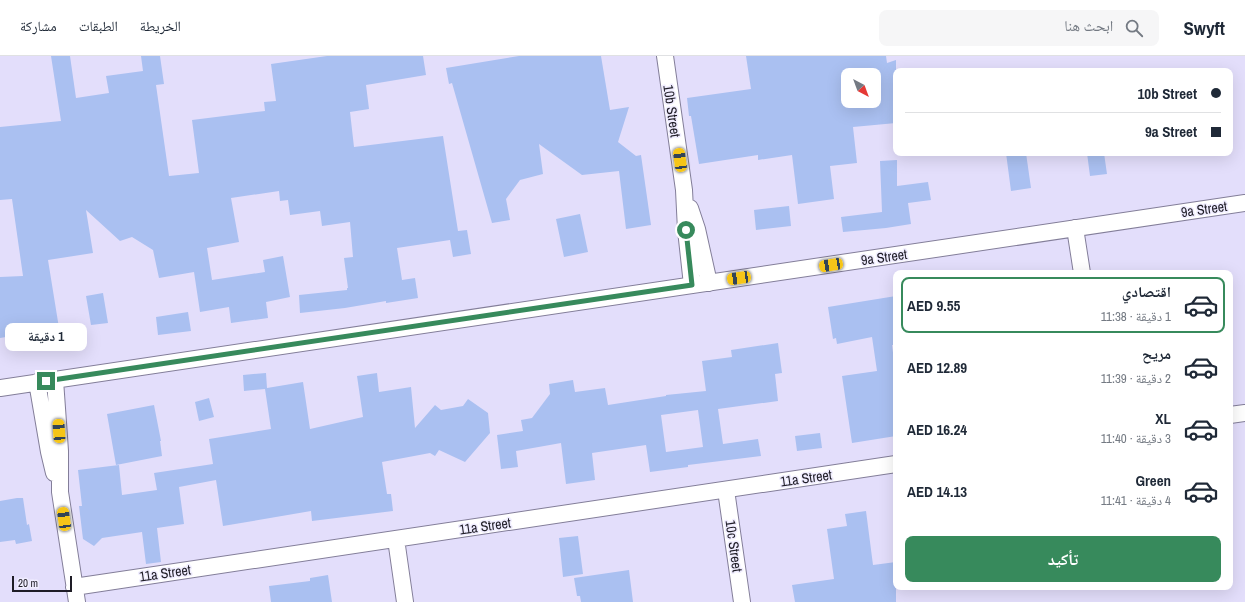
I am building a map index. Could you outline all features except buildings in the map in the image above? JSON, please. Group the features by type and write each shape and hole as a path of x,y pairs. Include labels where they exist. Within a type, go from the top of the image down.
{"street":[{"name":"10b Street","path":"664,56 684,190 686,230 692,285"},
{"name":"10b Street","path":"684,190 696,229 709,283"},
{"name":"9a Street","path":"0,388 1245,203"},
{"path":"1075,228 1082,270"},
{"path":"55,380 60,451 60,492"},
{"path":"37,382 49,452 60,492 76,594"},
{"path":"1233,414 1245,412"},
{"name":"11a Street","path":"76,594 396,539 893,464"},
{"name":"10c Street","path":"726,490 742,602"},
{"path":"396,539 406,602"}],"route":[{"path":"46,381 692,285 686,230"}]}
